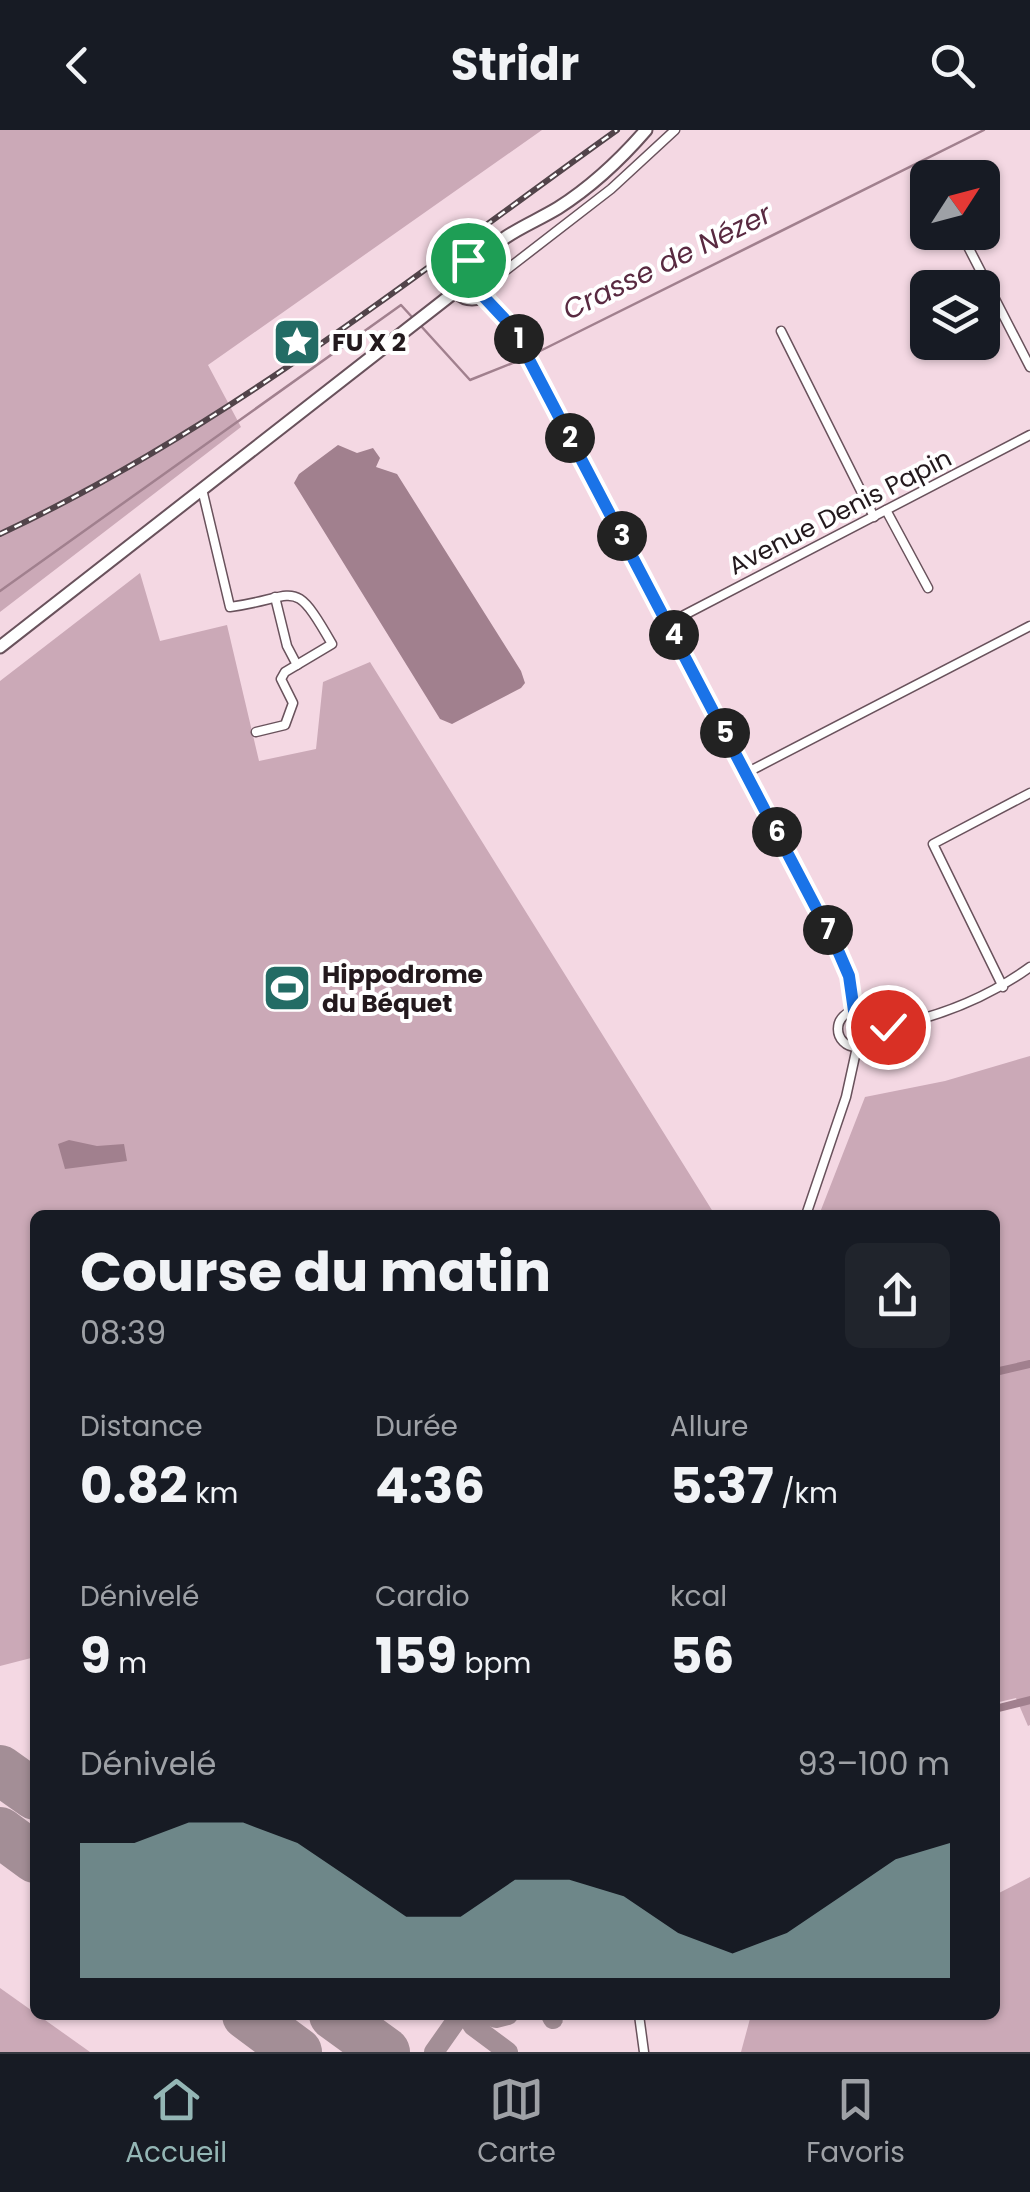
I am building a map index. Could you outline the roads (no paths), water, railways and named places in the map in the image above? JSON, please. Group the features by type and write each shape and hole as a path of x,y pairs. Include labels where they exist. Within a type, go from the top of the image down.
{"main road":[{"path":"481,261 506,236 562,206 598,178 646,130"},
{"path":"468,260 481,261 490,270 492,281 483,296 466,298 456,291 452,279 456,266 468,260"},
{"path":"0,647 456,291"}],"street":[{"path":"492,281 509,272 611,189 675,130"},
{"path":"969,250 1030,367"},
{"path":"483,296 508,320 836,946 849,976 854,1011"},
{"path":"780,331 874,516"},
{"name":"Avenue Denis Papin","path":"668,624 1030,435"},
{"path":"202,489 230,607 291,593 303,597 332,644 282,679 294,704 285,725 256,732"},
{"path":"886,510 928,588"},
{"path":"275,597 287,646 297,665"},
{"path":"746,773 1030,626"},
{"path":"1003,987 933,844 1030,793"},
{"path":"874,1029 912,1024 1003,987 1030,967"},
{"path":"854,1011 870,1018 874,1029 871,1040 857,1047 842,1041 838,1031 844,1016 854,1011"},
{"path":"808,1210 846,1097 857,1047"},
{"path":"640,2020 644,2052"}],"waterway":[{"name":"Crasse de Nézer","path":"532,355 984,130"},
{"name":"Crasse de Nézer","path":"0,591 401,305 412,317"},
{"name":"Crasse de Nézer","path":"421,326 470,380 525,358"},
{"path":"1000,1371 1030,1364"},
{"path":"1000,1708 1030,1700"}],"railway":[{"path":"0,534 82,493 241,398 617,130"}],"place":[{"name":"FU X 2","path":"297,342"},
{"name":"Hippodrome du Béquet","path":"287,988"}]}
